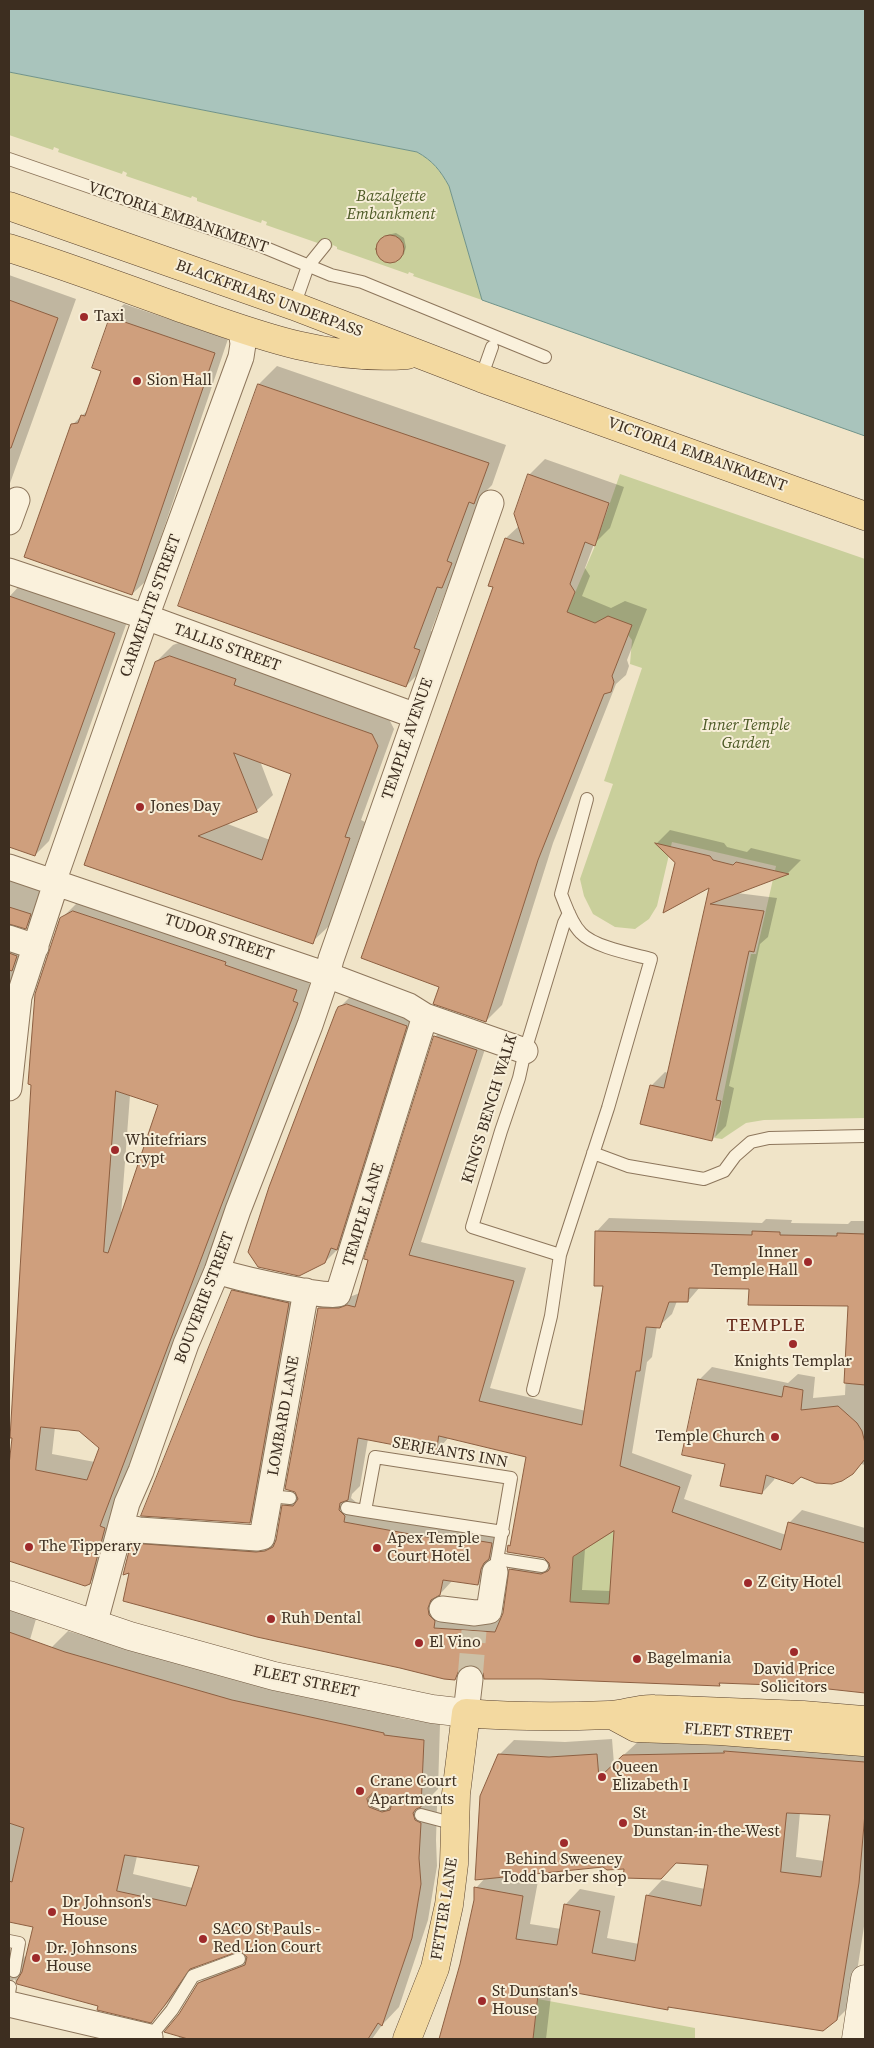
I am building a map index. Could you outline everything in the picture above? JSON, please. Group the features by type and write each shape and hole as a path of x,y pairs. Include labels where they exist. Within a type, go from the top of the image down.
{"main road":[{"name":"BLACKFRIARS UNDERPASS","path":"9,206 294,306 529,395"},
{"path":"9,248 242,329 313,350 386,357 418,354"},
{"name":"VICTORIA EMBANKMENT","path":"529,395 865,516"},
{"name":"FLEET STREET","path":"466,1713 512,1717 612,1715 636,1709 654,1709 813,1715 852,1718 865,1722"},
{"name":"FETTER LANE","path":"407,2039 435,1968 449,1905 454,1864 456,1794 466,1713"},
{"name":"FLEET STREET","path":"612,1715 636,1728 720,1731 863,1742 865,1739"}],"street":[{"name":"CARMELITE STREET","path":"9,1088 19,997 56,883 57,871 241,357 243,344 242,329"},
{"name":"TEMPLE AVENUE","path":"327,975 334,949 490,503"},
{"name":"TALLIS STREET","path":"9,571 146,618 416,716"},
{"name":"TUDOR STREET","path":"9,867 327,975 409,1006 425,1016 525,1051"},
{"path":"9,938 36,947"},
{"name":"BOUVERIE STREET","path":"94,1625 127,1502 141,1471 186,1344 217,1271 327,975"},
{"name":"TEMPLE LANE","path":"217,1271 230,1276 306,1291 332,1295 338,1294 341,1290 425,1016"},
{"name":"LOMBARD LANE","path":"121,1526 138,1530 262,1537 280,1497 306,1291"},
{"path":"442,1610 474,1622 490,1611 496,1565"},
{"name":"FLEET STREET","path":"9,1595 94,1625 286,1680 432,1709 466,1713"},
{"path":"466,1713 470,1678"},
{"path":"856,2039 865,1979"},
{"path":"9,1995 150,2038"}],"lane":[{"name":"VICTORIA EMBANKMENT","path":"9,159 261,246 331,275 346,277 374,286 545,357"},
{"path":"294,306 308,266 325,245"},
{"path":"481,378 492,347"},
{"path":"533,1390 551,1316 560,1255 608,1108 651,959 606,947 582,934 569,913 561,894 587,798"},
{"name":"KING'S BENCH WALK","path":"560,1255 472,1227 519,1078 525,1051 564,923 569,913"},
{"path":"593,1153 628,1166 704,1179 724,1171 735,1156 751,1142 769,1138 865,1136"},
{"name":"SERJEANTS INN","path":"365,1511 375,1457 512,1478 496,1565"},
{"path":"346,1508 503,1532"},
{"path":"496,1565 542,1566"},
{"path":"421,1816 456,1824"},
{"path":"9,1941 19,1943 14,1971"},
{"path":"150,2038 172,2010 193,1976 238,1959"}],"green space":[{"name":"Bazalgette Embankment","path":"9,72 417,152 436,166 449,186 482,300 413,276 414,274 409,272 408,274 337,249 333,245 332,248 266,225 267,222 262,220 261,223 197,201 197,198 192,196 191,198 126,176 127,173 123,171 122,174 58,152 59,149 54,147 53,150 9,135"},
{"name":"Inner Temple Garden","path":"620,474 865,559 865,1118 764,1120 746,1123 722,1139 715,1138 751,954 756,954 776,866 672,842 657,906 649,919 635,929 615,927 593,914 584,896 580,879 613,784 604,781 642,668 630,664 632,640 628,635 601,620 595,623 565,616 595,546"},
{"path":"615,1524 612,1611 570,1602 573,1557"},
{"path":"538,1999 695,2028 695,2038 707,2039 533,2039"}],"water":[{"path":"9,9 865,9 865,436 482,300 449,186 436,166 417,152 9,72"}],"building":[{"path":"390,235 400,239 404,249 400,259 390,263 380,259 376,249 380,239"},
{"path":"9,300 58,318 11,448 9,448"},
{"path":"110,317 215,353 132,595 24,557 71,424 78,423 81,415 85,416 101,371 92,368"},
{"path":"258,384 489,463 474,504 469,502 447,561 452,563 442,588 437,587 414,648 420,650 406,687 178,606"},
{"path":"528,474 609,503 595,546 585,542 570,584 575,592 567,612 595,623 608,616 632,625 612,676 614,682 611,692 604,694 538,860 486,1022 433,1004 439,987 361,958 493,587 488,586 505,538 524,544 514,514"},
{"path":"9,596 115,633 35,856 9,847"},
{"path":"170,656 236,679 234,685 372,734 378,746 345,837 350,838 313,944 84,865 155,662","holes":["234,753 291,774 262,860 198,836 257,812"]},
{"path":"655,843 710,856 713,860 733,865 736,862 789,874 710,904 764,911 754,952 749,951 716,1100 721,1101 712,1141 640,1124 650,1085 664,1088 709,888 663,913 675,863"},
{"path":"9,907 31,914 26,929 9,924"},
{"path":"73,911 226,962 225,965 297,990 293,1001 298,1003 100,1526 105,1528 90,1584 85,1586 9,1561 9,1465 12,1438 10,1438 31,1085 28,1084 35,994 60,918","holes":["116,1091 158,1105 108,1253 104,1252","41,1427 79,1431 99,1448 87,1480 36,1470"]},
{"path":"9,953 17,956 12,971 9,970"},
{"path":"347,1004 407,1026 337,1250 331,1248 325,1263 299,1276 258,1267 248,1252 269,1187 336,1011 338,1007"},
{"path":"434,1036 477,1050 409,1255 514,1281 479,1401 582,1425 603,1286 594,1286 595,1231 752,1235 752,1231 780,1232 780,1235 837,1236 837,1233 865,1234 865,1385 844,1383 848,1306 748,1305 749,1289 689,1288 688,1302 669,1302 660,1328 646,1327 640,1371 636,1371 620,1466 680,1487 672,1512 781,1550 788,1522 865,1543 865,1693 801,1686 719,1683 720,1686 541,1679 484,1679 483,1673 479,1668 471,1665 459,1670 455,1680 444,1679 257,1637 123,1601 129,1573 123,1575 131,1543 256,1552 265,1551 273,1547 282,1505 293,1506 298,1499 295,1492 285,1489 318,1308 339,1308 347,1305 355,1307 368,1260 364,1259","holes":["439,1436 526,1457 510,1546 508,1545 507,1552 544,1558 549,1563 550,1568 541,1574 509,1569 503,1613 495,1632 434,1628 435,1621 429,1615 428,1608 431,1600 440,1595 443,1580 478,1585 481,1569 489,1559 492,1543 444,1535 443,1540 344,1522 345,1516 339,1510 340,1503 348,1500 358,1438 436,1453","614,1531 609,1604 570,1602 573,1557"]},
{"path":"232,1290 289,1303 250,1523 141,1516"},
{"name":"Temple Church","path":"698,1379 782,1397 784,1386 803,1390 801,1410 838,1406 857,1423 862,1431 865,1443 865,1459 853,1474 842,1481 832,1484 816,1483 801,1477 793,1484 766,1475 762,1494 720,1486 725,1464 682,1455"},
{"path":"9,1632 65,1652 232,1700 384,1733 384,1735 424,1740 421,1807 413,1813 415,1820 421,1823 419,1858 421,1884 412,1938 382,2026 378,2023 368,2039 188,2039 164,2032 179,2014 198,1983 245,1965 247,1957 240,1951 190,1969 151,2023 97,2010 98,2006 17,1984 16,1982 22,1972 33,1927 9,1922 9,1881 12,1882 24,1828 9,1823","holes":["373,1793 390,1798 392,1803 390,1810 382,1812 369,1807 367,1799","125,1855 199,1866 186,1906 117,1891"]},
{"path":"724,1751 865,1762 865,1813 859,1883 837,2020 823,2031 668,2007 668,2010 539,1986 533,2039 439,2039 460,1964 474,1900 474,1887 523,1896 516,1939 557,1945 564,1904 600,1911 592,1953 635,1961 646,1895 701,1906 708,1865 676,1863 661,1879 623,1878 624,1869 607,1870 603,1867 475,1880 480,1796 498,1754 549,1757 597,1754 599,1778 623,1755 724,1753","holes":["787,1813 830,1815 821,1877 781,1872"]}],"tunnel":[{"path":"470,1679 474,1631"}],"place":[{"name":"Taxi","path":"84,317"},
{"name":"Sion Hall","path":"137,381"},
{"name":"Jones Day","path":"140,807"},
{"name":"Whitefriars Crypt","path":"115,1150"},
{"name":"Inner Temple Hall","path":"808,1262"},
{"name":"Knights Templar","path":"793,1344"},
{"name":"Temple Church","path":"775,1437"},
{"name":"The Tipperary","path":"29,1547"},
{"name":"Apex Temple Court Hotel","path":"377,1548"},
{"name":"Z City Hotel","path":"748,1583"},
{"name":"Ruh Dental","path":"271,1619"},
{"name":"El Vino","path":"419,1643"},
{"name":"David Price Solicitors","path":"794,1652"},
{"name":"Bagelmania","path":"637,1659"},
{"name":"Queen Elizabeth I","path":"602,1777"},
{"name":"Crane Court Apartments","path":"360,1791"},
{"name":"St Dunstan-in-the-West","path":"623,1823"},
{"name":"Behind Sweeney Todd barber shop","path":"564,1843"},
{"name":"Dr Johnson's House","path":"52,1912"},
{"name":"SACO St Pauls - Red Lion Court","path":"203,1939"},
{"name":"Dr. Johnsons House","path":"36,1958"},
{"name":"St Dunstan's House","path":"482,2001"}],"district":[{"name":"TEMPLE","path":"766,1326"}]}
